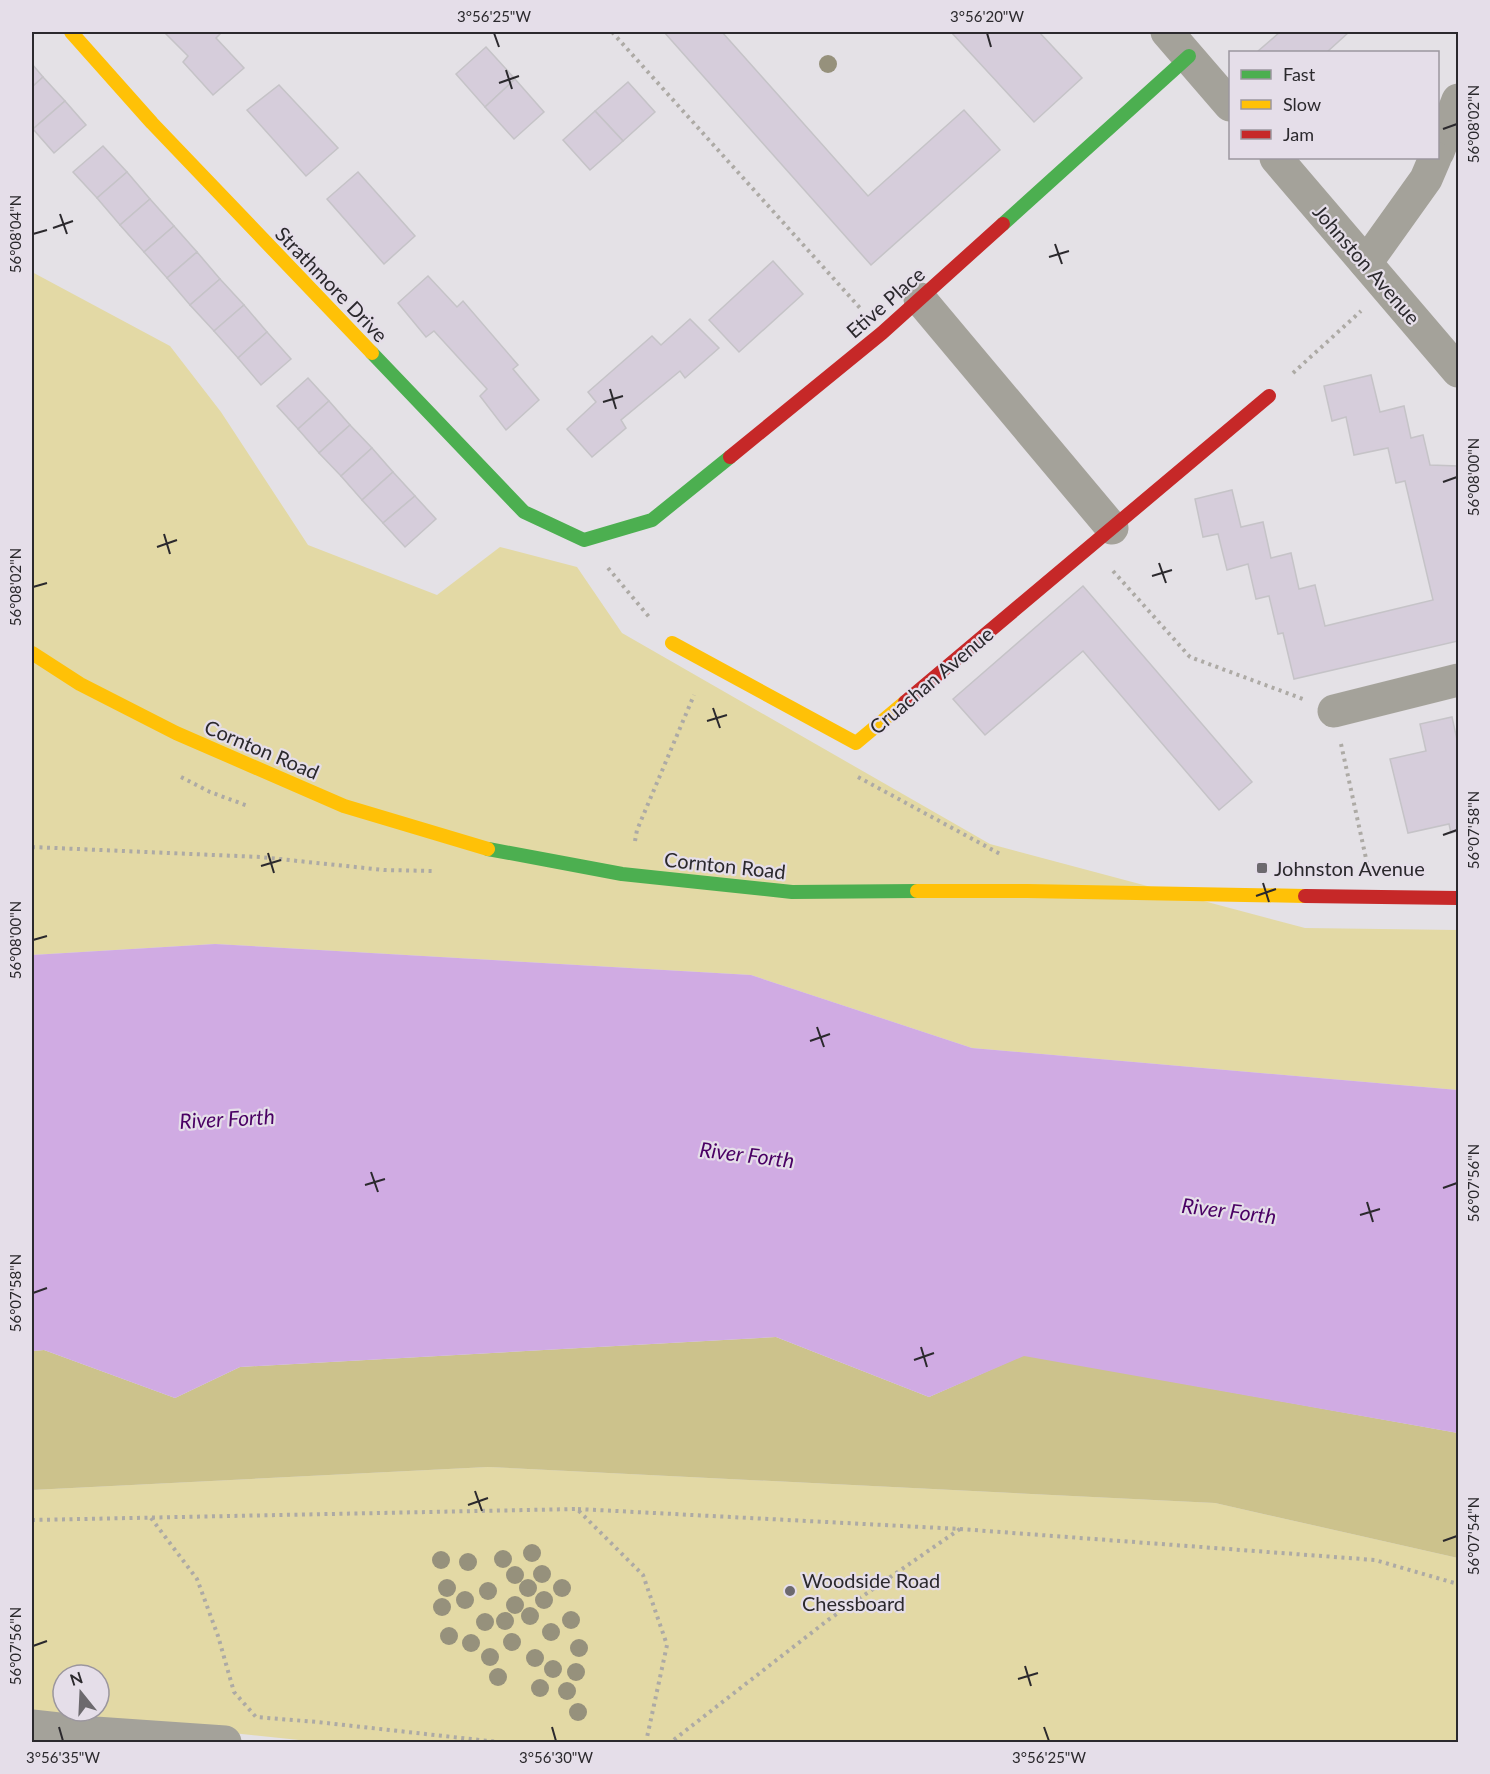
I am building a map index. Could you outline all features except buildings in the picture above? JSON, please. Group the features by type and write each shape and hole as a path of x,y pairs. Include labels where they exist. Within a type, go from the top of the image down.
{"street":[{"name":"Strathmore Drive","path":"71,32 152,123 524,512 584,540"},
{"path":"1167,32 1229,104"},
{"name":"Etive Place","path":"584,540 652,520 882,333 1189,56"},
{"path":"1439,147 1458,100"},
{"name":"Johnston Avenue","path":"1277,159 1458,371"},
{"path":"1377,274 1435,159"},
{"path":"920,299 1101,537"},
{"name":"Cruachan Avenue","path":"672,643 856,743 1269,396"},
{"name":"Cornton Road","path":"32,653 80,684 176,733 344,806 492,850 630,875 792,892 1027,891 1458,898"},
{"path":"1334,711 1458,680"},
{"path":"32,1725 95,1738 225,1743"}],"path":[{"path":"612,32 882,333"},
{"path":"1269,396 1377,274"},
{"path":"1101,537 1190,657 1334,711 1374,897"},
{"path":"584,540 672,643"},
{"path":"630,875 637,830 696,691 712,665"},
{"path":"854,776 1012,860"},
{"path":"32,847 260,857 384,870 432,871 438,869"},
{"path":"577,1509 643,1575 667,1645 646,1743"},
{"path":"32,1520 577,1509 960,1529 1375,1560 1458,1584"},
{"path":"151,1518 196,1579 218,1636 234,1692 256,1717 498,1743"},
{"path":"671,1743 828,1620 960,1529"}],"shaded area":[{"path":"32,272 170,346 221,412 308,545 437,595 500,547 577,567 622,633 990,844 1305,928 1458,930 1458,1090 972,1048 751,975 215,944 32,955"},
{"path":"776,1337 929,1397 1024,1355 1458,1433 1458,1558 1215,1503 488,1467 32,1490 32,1351 44,1350 175,1398 240,1367"},
{"path":"488,1467 1215,1503 1458,1558 1458,1742 318,1742 111,1720 111,1663 51,1663 51,1714 32,1712 32,1490"}],"water":[{"name":"River Forth","path":"215,944 751,975 972,1048 1458,1090 1458,1433 1024,1356 929,1397 776,1337 240,1367 175,1398 44,1350 32,1351 32,955"}],"traffic: fast":[{"path":"1003,224 1189,56"},
{"path":"372,353 524,512 584,540 652,520 730,457"},
{"path":"488,849 622,874 792,892 917,891"}],"traffic: slow":[{"path":"71,32 152,123 372,353"},
{"path":"672,643 856,743 905,702"},
{"path":"32,653 80,684 176,733 344,806 488,849"},
{"path":"917,891 1305,896"}],"traffic: jam":[{"path":"730,457 882,333 1003,224"},
{"path":"905,702 1269,396"},
{"path":"1305,896 1458,898"}],"place":[{"name":"Johnston Avenue","path":"1262,868"},
{"name":"Woodside Road Chessboard","path":"790,1591"}]}
